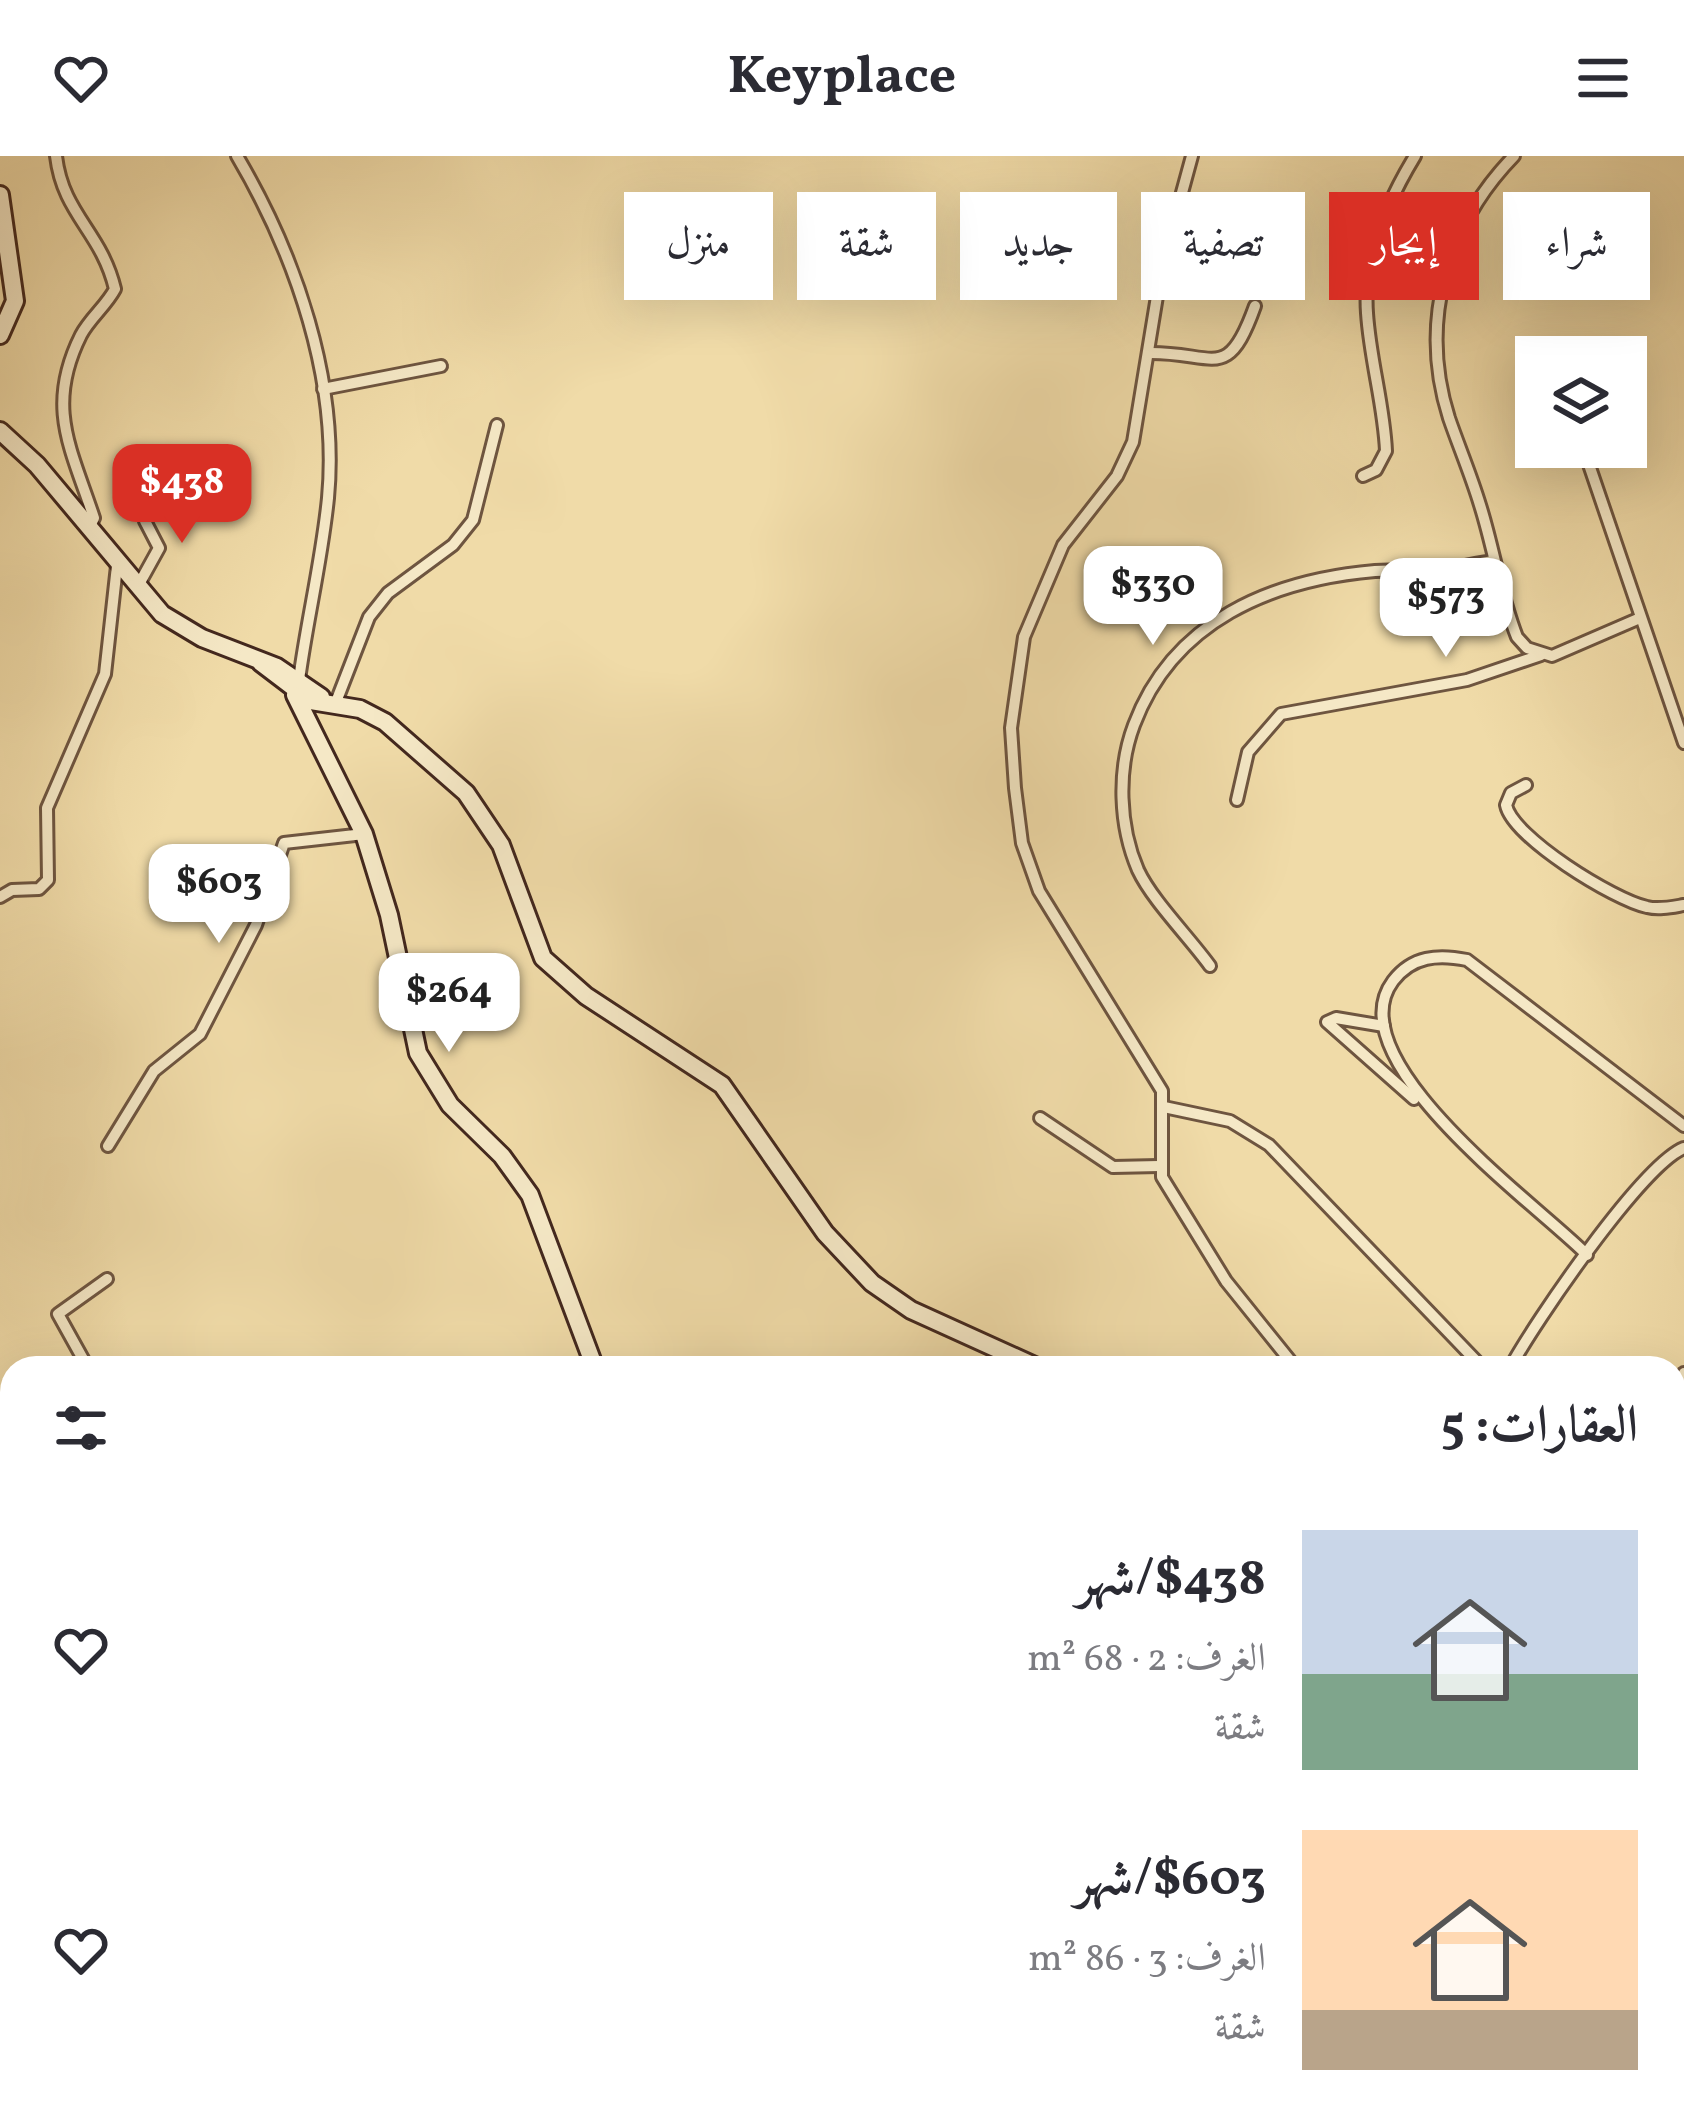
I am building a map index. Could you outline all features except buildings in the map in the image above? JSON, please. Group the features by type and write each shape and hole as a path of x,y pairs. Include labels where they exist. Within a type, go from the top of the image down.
{"street":[{"path":"56,156 64,199 101,244 115,289 82,332 59,392 71,454 94,518 88,529"},
{"path":"237,156 300,292 322,389 328,497 310,692 316,731 364,834 389,915 418,1053 450,1105 502,1156 530,1195 590,1356"},
{"path":"1192,156 1162,266 1149,353 1124,462 1063,545 1030,616 1011,728 1019,824 1029,870 1149,1067 1164,1107 1159,1166 1171,1194 1226,1281 1286,1356"},
{"path":"1363,476 1376,470 1385,452 1366,309 1375,247 1386,207 1415,156"},
{"path":"1514,156 1455,243 1436,317 1436,361 1517,637 1541,655"},
{"path":"0,196 15,301 0,335"},
{"path":"1149,353 1217,362 1228,358 1243,338 1255,306"},
{"path":"322,389 441,367"},
{"path":"310,692 388,593 453,545 472,520 497,425"},
{"path":"3,435 136,589 178,626 261,663 310,692 386,722 466,793 501,845 543,958 586,996 722,1085 825,1233 872,1283 911,1310 1013,1356"},
{"path":"1590,468 1684,743"},
{"path":"136,589 159,548 145,520 143,487"},
{"path":"1210,966 1148,886 1126,826 1123,784 1128,740 1157,680 1199,630 1268,593 1373,571 1437,571 1494,561"},
{"path":"0,897 39,889 48,880 47,808 105,674 117,566"},
{"path":"1237,800 1248,752 1281,714 1467,680 1541,655 1568,652 1640,618"},
{"path":"1526,785 1511,793 1506,805 1520,831 1632,902 1656,908 1684,905"},
{"path":"108,1146 154,1071 193,1042 206,1023 256,925 284,843 364,834"},
{"path":"1434,1115 1408,1083 1384,1026 1382,1003 1396,977 1417,960 1442,955 1467,960 1684,1126"},
{"path":"1384,1026 1328,1019 1331,1028 1588,1255"},
{"path":"1164,1107 1230,1120 1269,1145 1471,1356"},
{"path":"1040,1118 1113,1168 1159,1166"},
{"path":"1517,1356 1544,1310 1649,1174 1684,1148"},
{"path":"81,1356 58,1314 107,1279"}]}
